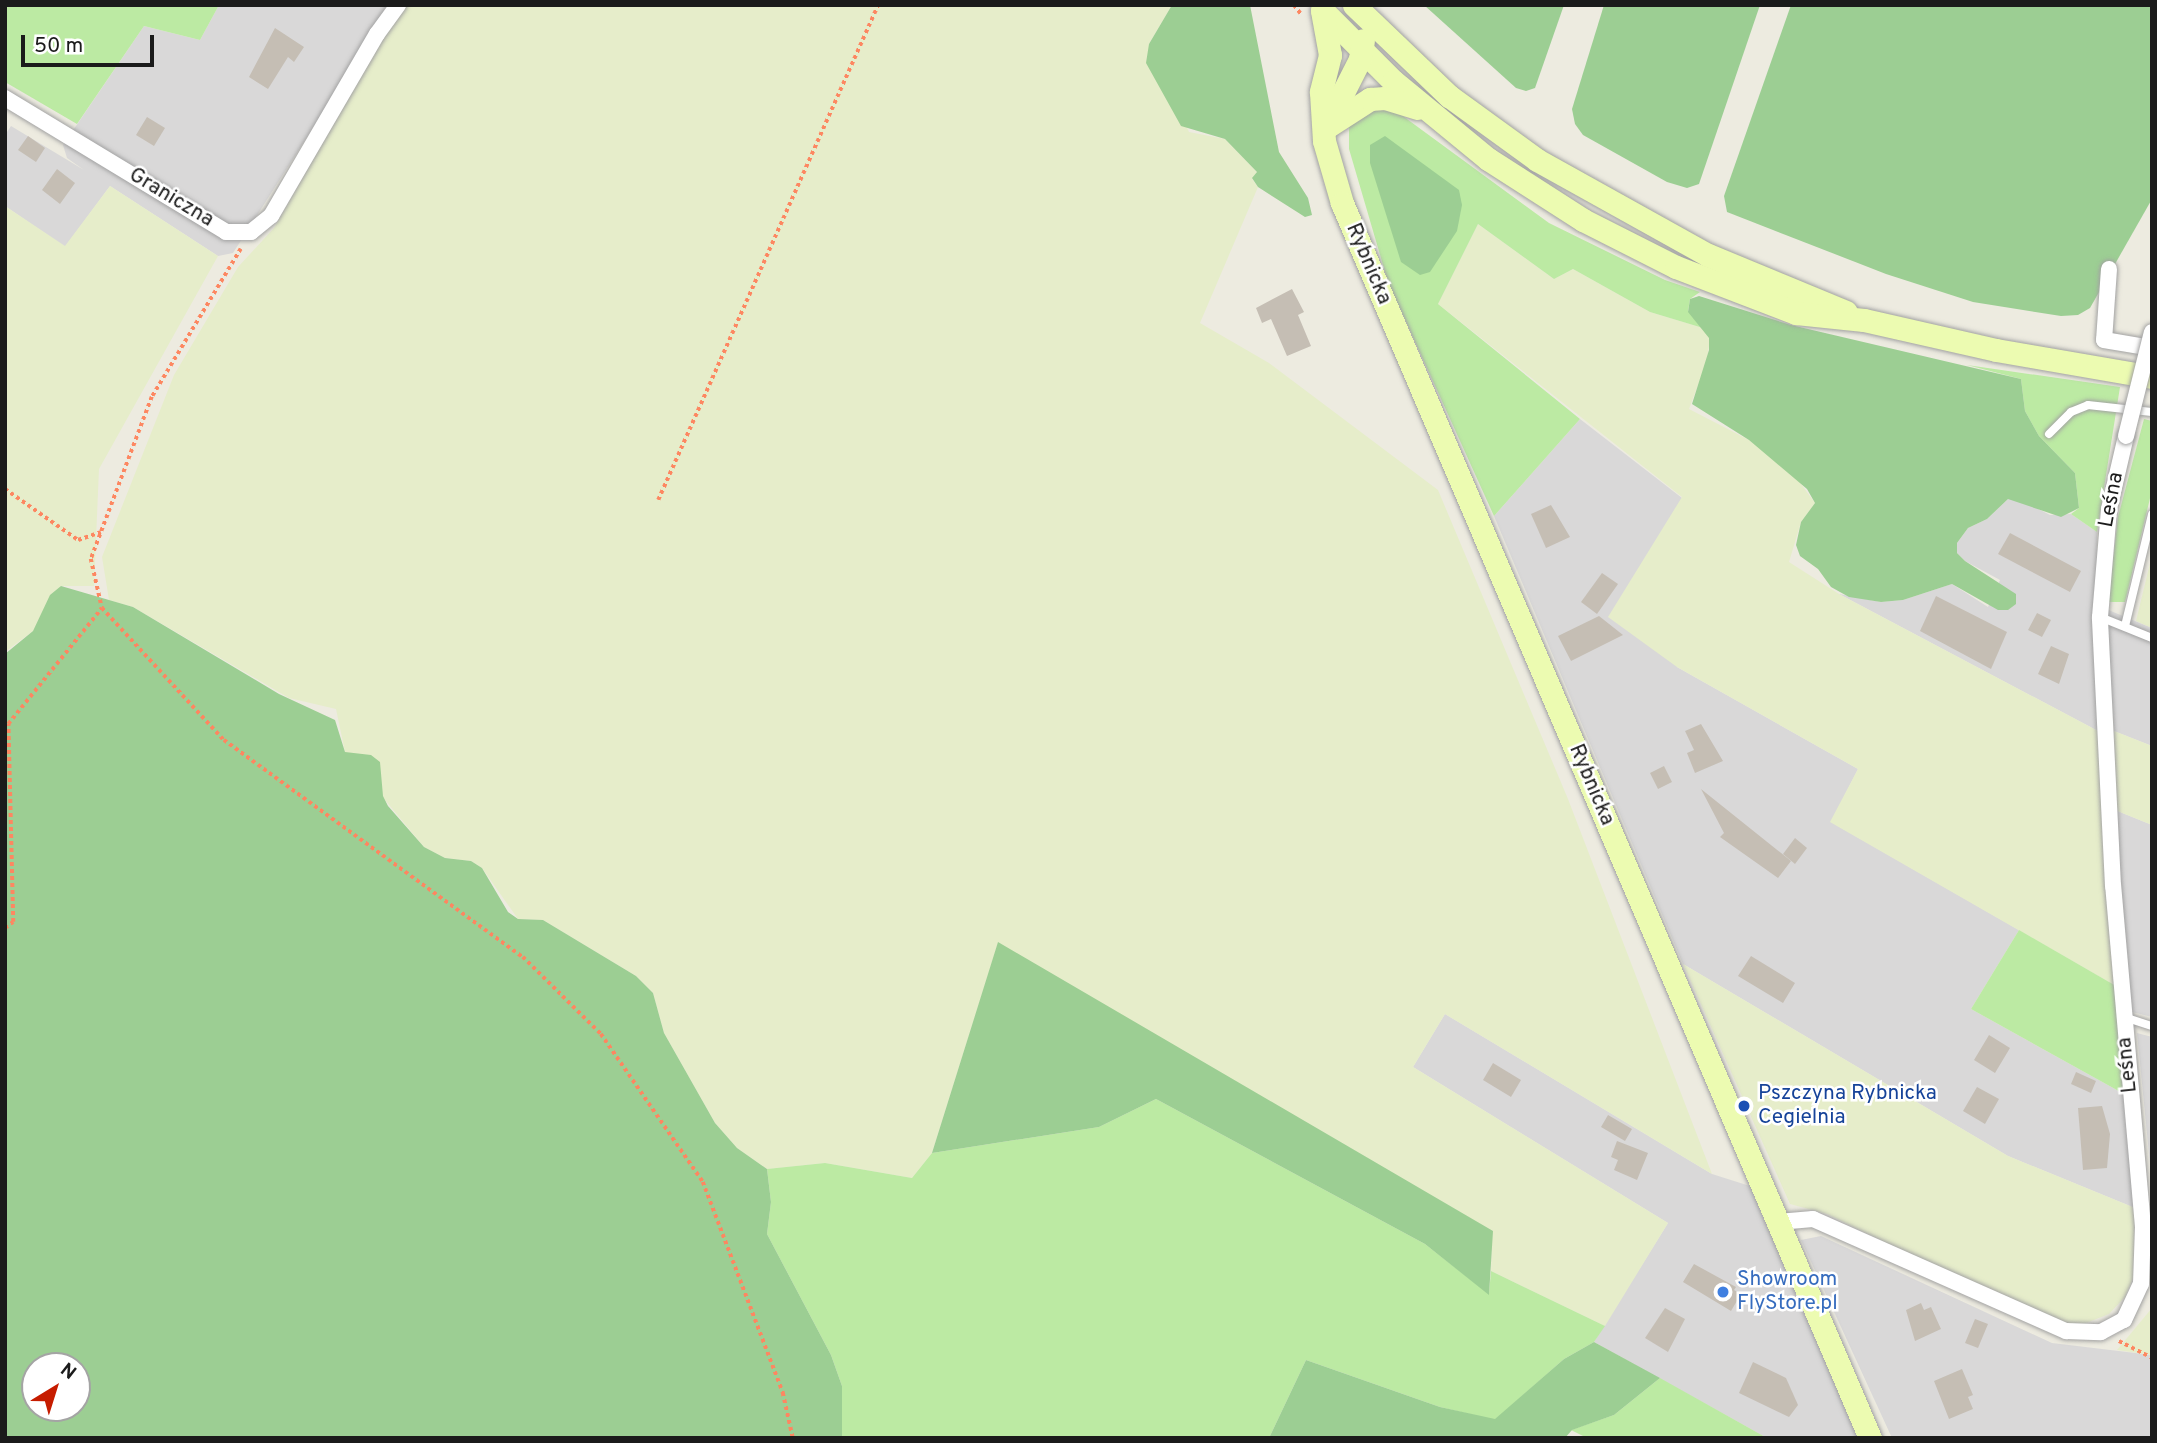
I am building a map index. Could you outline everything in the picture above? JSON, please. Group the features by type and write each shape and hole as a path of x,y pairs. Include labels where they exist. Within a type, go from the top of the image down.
{"main road":[{"path":"1324,129 1361,51 1364,37 1356,7"},
{"path":"1356,7 1413,63 1507,140 1610,204 1708,255 1864,320"},
{"path":"1320,8 1361,51 1427,111 1537,192 1662,261 1796,313 1864,320 1984,347 2152,377"},
{"name":"Rybnicka","path":"1320,8 1330,46 1327,74 1321,92 1325,152 1342,203 1870,1438"},
{"path":"1327,74 1344,56 1361,51 1385,52 1413,63"},
{"path":"1324,129 1370,99 1385,98 1427,111"}],"street":[{"path":"251,232 271,216 377,34 398,5"},
{"name":"Graniczna","path":"5,98 226,232 251,232"},
{"path":"2109,269 2104,340 2152,348"},
{"name":"Leśna","path":"2101,1332 2124,1320 2141,1284 2143,1227 2123,1017 2103,747 2100,617 2107,522 2152,332"},
{"path":"1778,1222 1812,1219 2053,1329 2101,1332"}],"lane":[{"path":"2049,434 2071,412 2088,405 2152,412"},
{"path":"2125,626 2152,514"},
{"path":"2100,617 2152,638"},
{"path":"2123,1017 2152,1026"}],"path":[{"path":"658,499 878,5"},
{"path":"251,232 152,397 91,559 102,608 224,740 523,957 601,1034 703,1182 783,1394 793,1438"},
{"path":"5,489 78,540 101,532"},
{"path":"5,928 13,922 8,724 102,608"},
{"path":"2101,1332 2152,1358"}],"shaded area":[{"path":"219,5 391,5 233,253 218,256 110,186 65,247 5,206 5,135 11,126 84,170 67,158 63,145 144,26 200,40"},
{"path":"1580,419 1682,498 1677,667 1858,769 1831,822 2019,930 1971,1009 2124,1094 2135,1208 2008,1156 1683,964 1494,516"},
{"path":"2008,499 2019,499 2050,515 2071,514 2097,532 2098,731 1839,594 1881,602 1903,600 1952,584 1988,607 2000,580 1965,561 1957,553 1957,543 1968,528 1987,519"},
{"path":"2106,609 2152,628 2152,746 2114,731"},
{"path":"2115,810 2152,825 2152,1017 2132,1012"},
{"path":"1445,1014 1712,1174 1753,1187 1859,1438 1767,1438 1594,1342 1668,1223 1413,1067"},
{"path":"2137,1033 2152,1037 2152,1184"},
{"path":"1821,1236 2052,1343 2152,1355 2152,1438 1892,1438 1801,1240"}],"green space":[{"path":"5,5 219,5 200,40 144,26 77,124 5,82"},
{"path":"401,5 1172,5 1149,44 1189,132 1225,139 1257,172 1252,179 1258,187 1200,323 1269,363 1438,490 1568,799 1712,1174 1445,1014 1413,1067 1668,1223 1605,1326 1491,1271 1492,1231 998,943 932,1153 912,1178 825,1163 767,1169 737,1148 715,1123 664,1033 653,993 636,976 543,920 518,919 482,868 471,861 445,858 424,847 345,752 336,709 289,698 133,607 109,600 102,557 174,375 238,267 274,228"},
{"path":"1172,5 1250,5 1279,152 1308,198 1312,215 1305,217 1258,187 1252,178 1257,172 1225,139 1181,126 1146,63 1149,44"},
{"path":"1424,5 1564,5 1535,88 1526,91 1516,88"},
{"path":"1604,5 1760,5 1699,184 1687,188 1667,182 1583,135 1575,124 1572,109"},
{"path":"1791,5 2152,5 2152,199 2090,308 2078,315 2061,316 1973,302 1886,274 1727,212 1724,196"},
{"path":"1377,105 1396,111 1549,223 1665,280 1700,292 1690,299 1688,311 1703,328 1650,312 1573,269 1554,279 1478,224 1438,304 1580,419 1494,516 1388,282 1349,149 1349,126 1359,114"},
{"path":"1385,136 1459,190 1462,205 1457,231 1430,272 1420,275 1401,262 1370,163 1370,145"},
{"path":"110,186 218,256 99,469 94,586 61,586 33,631 5,652 5,206 65,246"},
{"path":"1478,224 1554,279 1573,269 1650,312 1703,328 1710,338 1707,361 1689,409 1749,440 1793,473 1815,503 1801,522 1789,562 1839,594 2098,731 2116,986 1830,822 1858,769 1677,667 1608,617 1682,497 1438,304"},
{"path":"1699,296 1791,325 2021,379 2025,411 2039,436 2075,473 2079,508 2061,517 2008,499 1987,519 1968,528 1957,543 1957,553 1965,561 2016,594 2016,604 2008,610 1998,610 1952,584 1903,600 1881,602 1849,597 1831,587 1818,569 1800,556 1796,545 1801,522 1815,503 1807,489 1749,440 1692,404 1709,350 1709,338 1688,312 1690,299"},
{"path":"1967,365 2120,387 2097,532 2071,514 2079,508 2075,473 2039,436 2025,411 2021,379"},
{"path":"2144,419 2152,421 2152,490 2125,602 2108,602 2118,517"},
{"path":"2152,555 2152,628 2136,621"},
{"path":"61,586 133,607 279,694 335,720 345,752 371,755 380,762 383,796 388,806 424,847 445,858 471,861 482,868 508,912 518,919 543,920 636,976 653,993 664,1033 715,1123 737,1148 767,1169 771,1202 767,1234 831,1355 842,1386 842,1438 5,1438 5,654 33,631 50,595"},
{"path":"2114,731 2152,746 2152,825 2115,810"},
{"path":"2019,930 2116,986 2124,1094 1971,1009"},
{"path":"998,942 1493,1231 1489,1295 1425,1244 1156,1099 1099,1127 932,1153"},
{"path":"1683,964 2008,1156 2135,1208 2133,1278 2125,1297 2109,1314 2066,1331 1827,1214 1790,1204"},
{"path":"1156,1099 1425,1244 1489,1294 1491,1271 1605,1326 1594,1342 1564,1359 1495,1420 1440,1407 1306,1360 1269,1438 842,1438 842,1386 831,1355 767,1234 771,1202 767,1169 825,1163 912,1178 932,1153 1099,1127"},
{"path":"2152,1308 2152,1355 2117,1350"},
{"path":"1594,1342 1660,1378 1614,1415 1572,1430 1565,1438 1269,1438 1306,1360 1440,1407 1495,1419 1564,1359"},
{"path":"1660,1378 1767,1438 1587,1438 1571,1430 1614,1415"}],"building":[{"path":"275,28 304,47 294,62 288,57 268,89 249,77"},
{"path":"147,117 165,128 154,146 136,135"},
{"path":"28,136 45,148 36,162 18,150"},
{"path":"57,169 75,183 60,204 42,190"},
{"path":"1292,289 1304,312 1298,315 1311,346 1287,356 1271,319 1262,323 1256,308"},
{"path":"1551,505 1570,537 1546,548 1531,514"},
{"path":"2010,533 2081,571 2070,592 1998,554"},
{"path":"1602,573 1618,584 1597,614 1581,602"},
{"path":"1936,596 2007,632 1991,669 1920,631"},
{"path":"2037,613 2051,620 2042,637 2028,630"},
{"path":"1599,616 1623,635 1571,661 1558,636"},
{"path":"2051,646 2069,654 2059,684 2038,674"},
{"path":"1701,724 1723,761 1695,773 1687,753 1694,750 1685,731"},
{"path":"1664,766 1672,782 1658,789 1650,773"},
{"path":"1701,789 1791,861 1778,878 1720,837 1724,833"},
{"path":"1795,838 1807,848 1795,864 1783,854"},
{"path":"1751,956 1795,983 1783,1003 1738,976"},
{"path":"1989,1035 2010,1048 1995,1073 1974,1060"},
{"path":"1493,1063 1521,1080 1511,1097 1483,1080"},
{"path":"2076,1072 2096,1081 2091,1093 2071,1084"},
{"path":"1977,1087 1999,1099 1985,1124 1963,1111"},
{"path":"2102,1106 2110,1134 2107,1168 2083,1170 2078,1108"},
{"path":"1608,1115 1632,1129 1625,1141 1601,1127"},
{"path":"1617,1141 1648,1153 1637,1180 1614,1170 1618,1160 1611,1157"},
{"path":"1694,1264 1736,1287 1734,1290 1741,1294 1731,1311 1683,1282"},
{"path":"1921,1303 1924,1310 1931,1307 1941,1329 1915,1341 1906,1310"},
{"path":"1665,1308 1685,1319 1668,1352 1645,1338"},
{"path":"1975,1319 1988,1324 1978,1348 1965,1343"},
{"path":"1753,1362 1786,1378 1798,1405 1789,1417 1739,1393"},
{"path":"1962,1369 1973,1395 1968,1397 1973,1409 1949,1419 1934,1381"}],"place":[{"name":"Pszczyna Rybnicka Cegielnia","path":"1744,1106"},
{"name":"Showroom FlyStore.pl","path":"1723,1292"}]}
